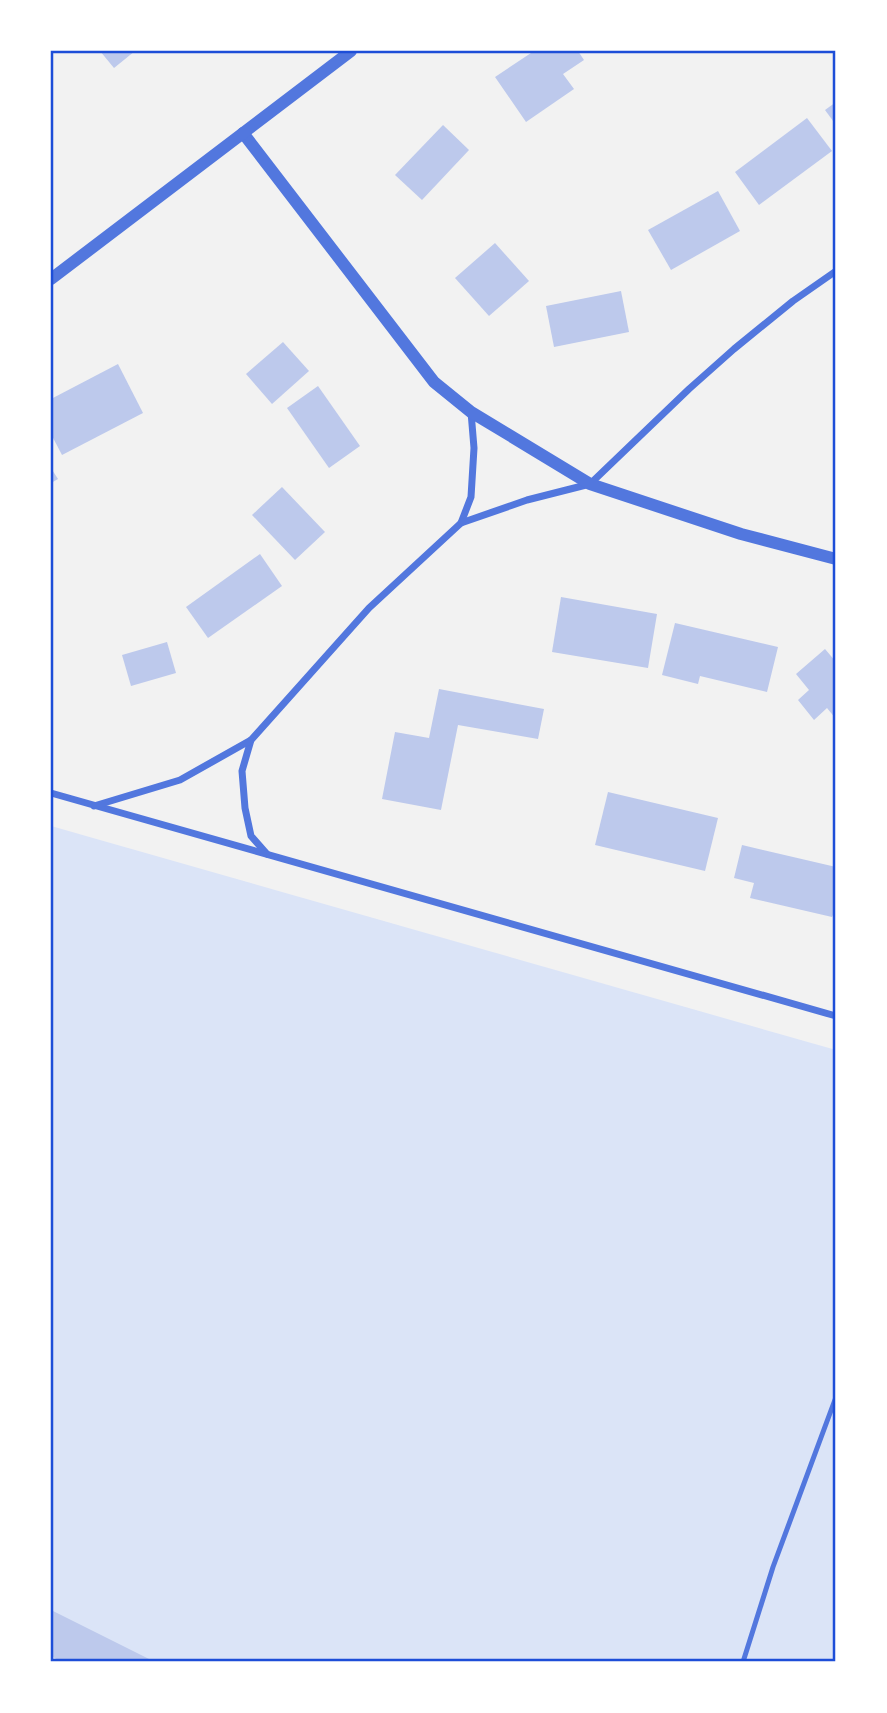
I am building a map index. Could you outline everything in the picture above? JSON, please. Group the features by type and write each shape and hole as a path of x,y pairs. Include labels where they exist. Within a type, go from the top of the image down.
{"street":[{"path":"51,279 351,51"},
{"path":"243,134 434,382 471,412 590,484 741,534 836,559"},
{"path":"94,806 180,780 251,740 369,608 461,523 527,500 590,484 734,349 793,301 836,271"},
{"path":"461,523 471,497 474,448 471,412"},
{"path":"251,740 242,771 245,808 251,836 268,855"},
{"path":"51,793 836,1016"}],"lane":[{"path":"743,1662 773,1567 836,1397"}],"shaded area":[{"path":"51,826 836,1050 836,1662 51,1662"}],"building":[{"path":"100,51 135,51 114,68"},
{"path":"529,51 578,51 584,60 563,74 574,89 526,122 495,77 531,53"},
{"path":"836,102 836,125 825,110"},
{"path":"807,118 832,151 759,205 735,172"},
{"path":"443,125 469,150 422,200 395,175"},
{"path":"718,191 740,231 671,270 648,230"},
{"path":"495,243 529,281 489,316 455,278"},
{"path":"621,291 629,332 554,347 546,306"},
{"path":"283,342 309,371 272,404 246,374"},
{"path":"118,364 143,413 62,455 51,434 51,399"},
{"path":"318,386 360,446 329,468 287,408"},
{"path":"51,468 58,479 51,483"},
{"path":"282,487 325,532 295,560 252,515"},
{"path":"260,554 282,586 208,638 186,607"},
{"path":"561,597 657,614 648,668 552,652"},
{"path":"675,623 778,647 767,692 700,676 698,684 662,675"},
{"path":"167,642 176,673 131,686 122,655"},
{"path":"825,649 836,662 836,719 827,708 814,720 798,700 809,690 796,674"},
{"path":"439,689 544,709 538,739 458,725 441,810 382,799 395,732 429,738"},
{"path":"608,792 718,818 705,871 595,845"},
{"path":"742,845 836,867 836,916 750,898 754,883 734,878"},
{"path":"51,1610 155,1662 62,1662 51,1656"}]}
